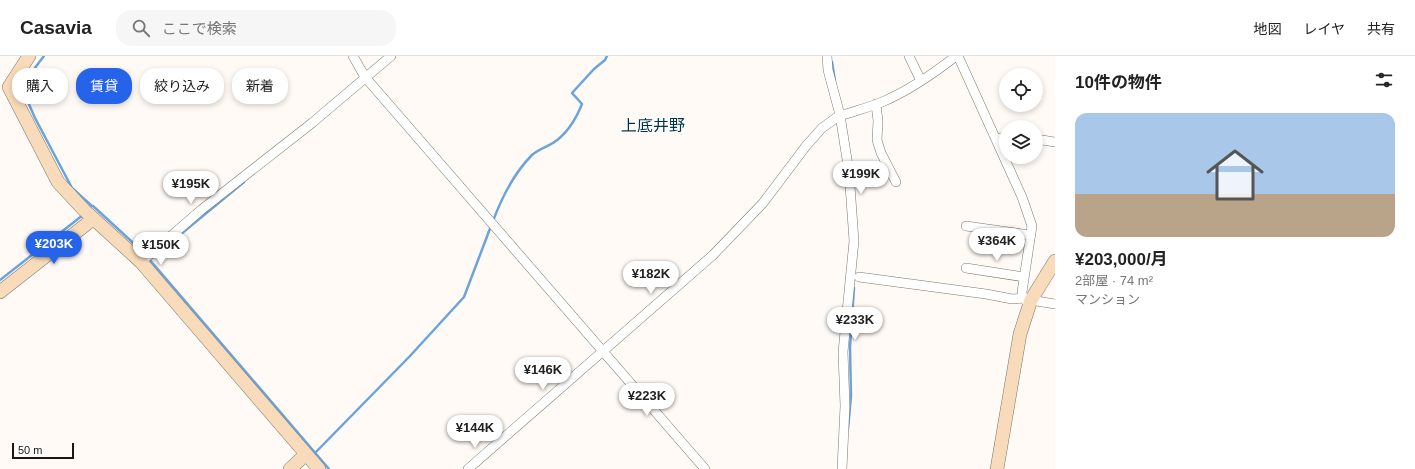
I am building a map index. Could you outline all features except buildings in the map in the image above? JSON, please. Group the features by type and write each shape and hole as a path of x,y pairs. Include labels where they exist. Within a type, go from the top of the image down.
{"street":[{"path":"29,56 5,88 58,182 93,219 141,262 319,469"},
{"path":"354,56 365,77 706,469"},
{"path":"141,262 201,210 312,123 391,56"},
{"path":"827,56 828,70 840,115 848,172 854,241 843,352 845,406 842,469"},
{"path":"909,56 921,81"},
{"path":"468,469 713,255 763,203 806,146 822,128 840,115 876,104 921,81 957,56 996,138 1022,197 1032,226 1022,292 1028,301"},
{"path":"876,104 878,121 877,140 881,153 896,182"},
{"path":"1043,140 1055,142"},
{"path":"0,292 93,219"},
{"path":"966,226 1030,235"},
{"path":"997,469 1016,350 1028,301 1055,262"},
{"path":"966,268 1024,277"},
{"path":"859,277 1055,304"},
{"path":"290,469 306,454"}],"waterway":[{"path":"44,56 21,86 35,118 72,188 92,206"},
{"path":"493,221 509,186 525,162 534,153 553,143 563,135 570,126 582,104 572,93 594,69 605,60 607,56"},
{"path":"832,62 835,81"},
{"path":"152,258 244,182"},
{"path":"93,206 143,252 329,469"},
{"path":"0,280 83,215"},
{"path":"313,455 410,356 464,297 491,226"},
{"path":"848,429 851,396 850,347 854,288"}],"district":[{"name":"上底井野","path":"653,125"}]}
